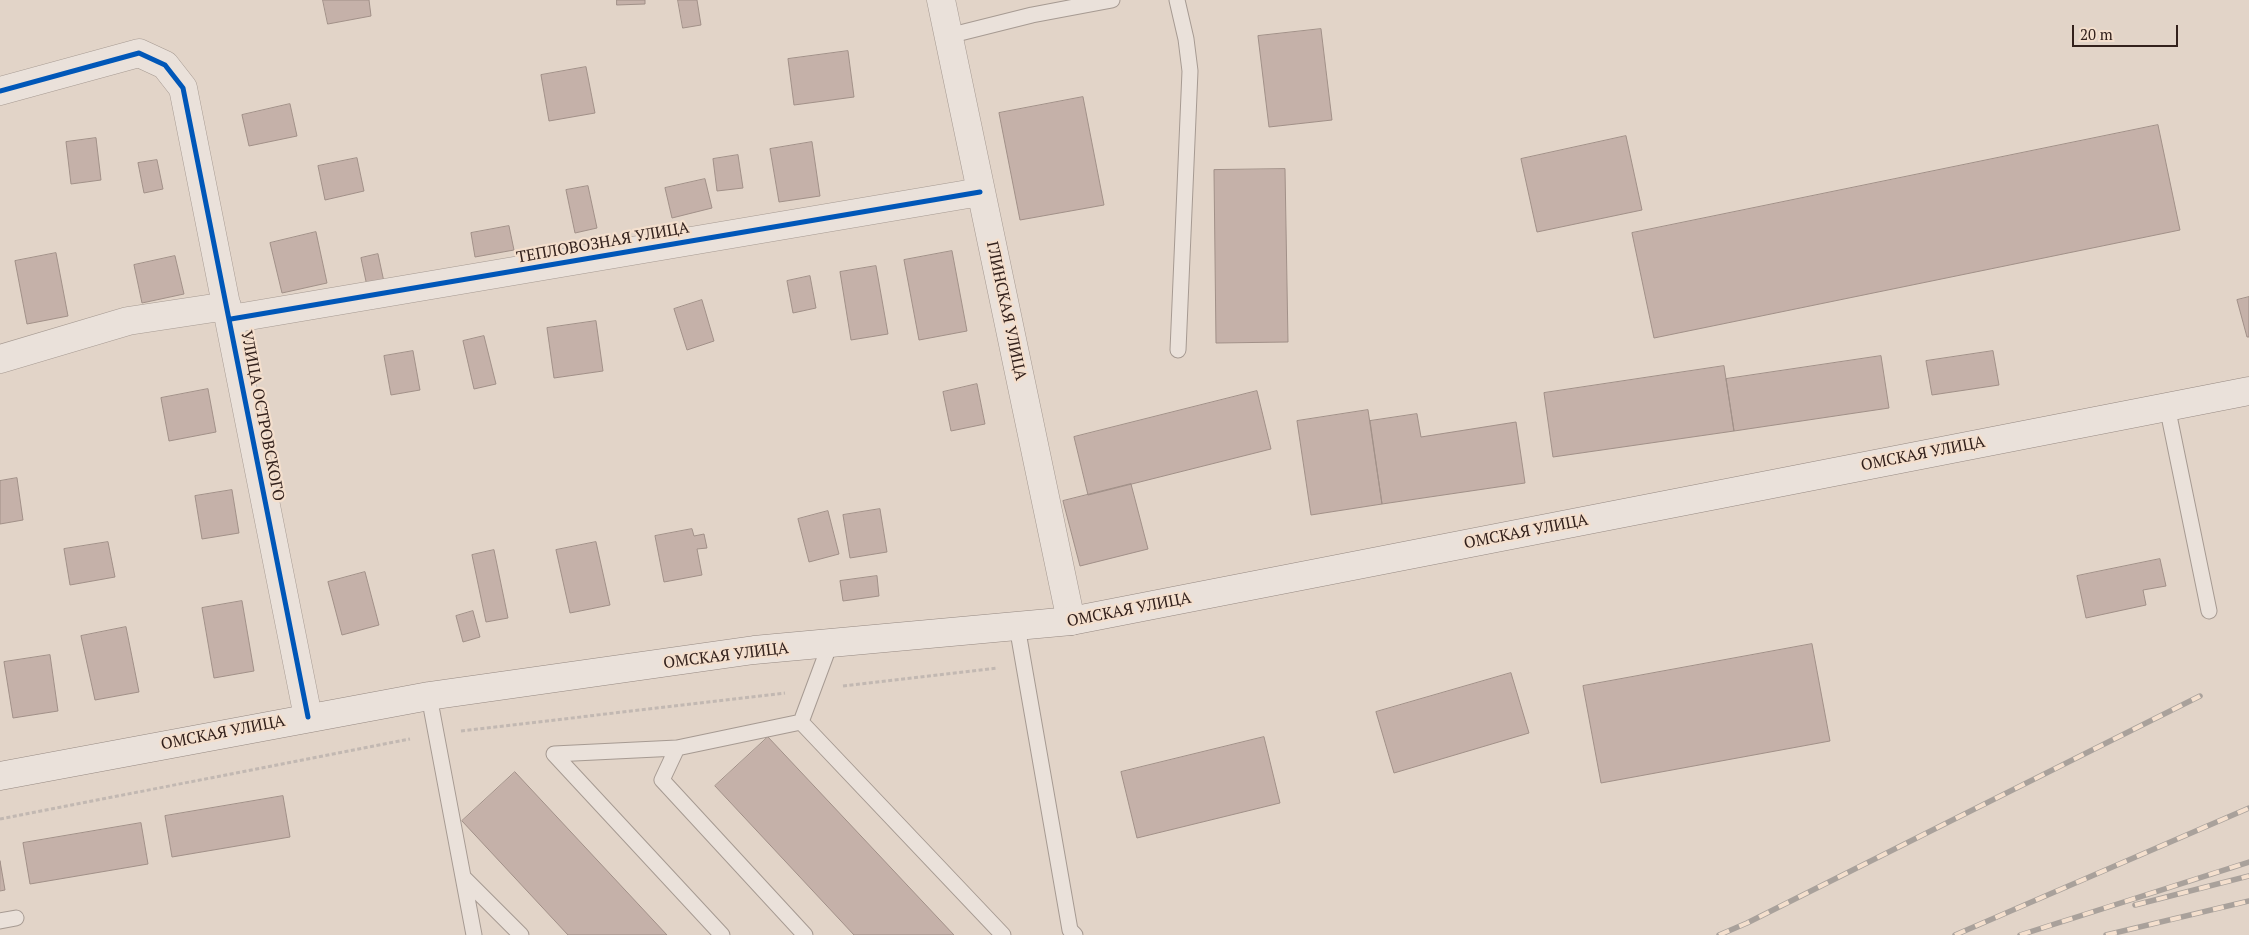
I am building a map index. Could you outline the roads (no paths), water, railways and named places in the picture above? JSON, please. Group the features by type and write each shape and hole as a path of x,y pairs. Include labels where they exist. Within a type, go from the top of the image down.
{"street":[{"name":"ГЛИНСКАЯ УЛИЦА","path":"942,0 980,192 1072,621"},
{"name":"УЛИЦА ОСТРОВСКОГО","path":"0,91 140,53 165,65 183,88 308,717"},
{"name":"ТЕПЛОВОЗНАЯ УЛИЦА","path":"0,360 128,321 229,312 980,192"},
{"name":"ОМСКАЯ УЛИЦА","path":"0,776 308,717 429,696 754,650 1072,621 2249,391"}],"lane":[{"path":"948,36 1032,15 1112,0"},
{"path":"1177,0 1186,39 1190,71 1178,350"},
{"path":"2167,406 2209,611"},
{"path":"1017,626 1070,930 1075,935"},
{"path":"801,722 830,644"},
{"path":"429,696 474,935"},
{"path":"722,935 554,754 677,748 801,722"},
{"path":"801,722 1003,935"},
{"path":"677,748 662,780 805,935"},
{"path":"464,877 521,935"},
{"path":"0,921 16,918"}],"railway":[{"path":"1719,935 1747,923 2200,696"},
{"path":"1955,935 2249,808"},
{"path":"2020,935 2249,862"},
{"path":"2135,905 2249,876"},
{"path":"2106,935 2249,901"}]}
